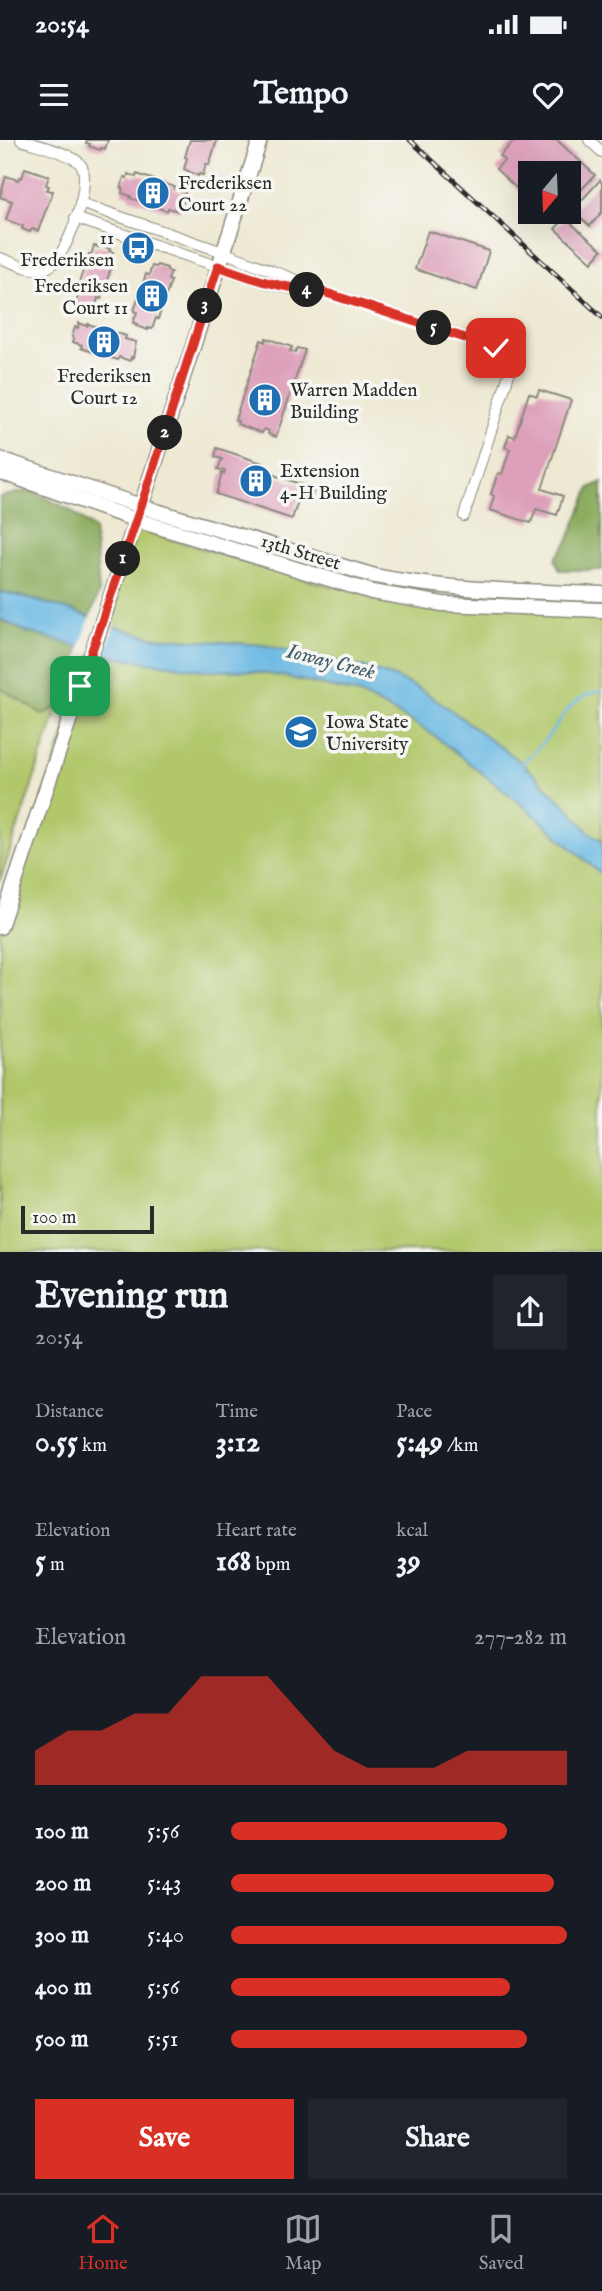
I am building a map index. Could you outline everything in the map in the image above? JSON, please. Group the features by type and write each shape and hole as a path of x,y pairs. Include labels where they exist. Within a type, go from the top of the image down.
{"main road":[{"path":"0,927 139,513 260,140"},
{"name":"13th Street","path":"0,459 139,513 372,592 443,604 602,610"},
{"name":"13th Street","path":"0,472 139,513 408,582 479,590 602,594"}],"street":[{"path":"0,258 33,269 50,267 58,261 80,203 85,179 81,164 75,159 21,140"},
{"path":"589,140 602,152"},
{"path":"80,203 221,259"},
{"path":"75,218 299,281 317,290 505,353 510,361 510,371 464,516"}],"green space":[{"path":"602,482 602,570 560,570 555,559 568,541 590,488"},
{"path":"30,490 70,510 94,529 99,592 90,617 0,591 0,497"},
{"path":"136,520 150,533 329,586 602,615 602,1251 0,1252 0,927"},
{"path":"0,619 27,632 80,646 58,707 43,714 0,688"},
{"path":"0,688 43,714 58,707 0,881"}],"water":[{"name":"Ioway Creek","path":"0,591 152,637 264,645 366,668 420,689 522,763 588,831 602,841 602,875 525,807 436,737 360,694 282,676 248,671 202,670 115,657 27,632 0,619"}],"pier":[{"path":"91,614 115,624 104,657 79,650"}],"building":[{"path":"87,140 108,140 105,149 100,150 89,146"},
{"path":"190,140 217,140 203,175 198,176 184,169"},
{"path":"515,140 557,140 580,161 518,161 518,190 496,169 505,160 500,156"},
{"path":"581,162 595,175 581,190"},
{"path":"25,168 49,176 47,190 53,191 38,231 32,229 30,232 22,229 23,226 6,220 12,201 0,197 6,176 18,180 19,177 22,178"},
{"name":"Frederiksen Court 22","path":"128,174 136,177 137,174 185,193 182,208 179,211 168,208 167,211 122,193 124,177 127,178"},
{"path":"600,180 602,212 590,226 581,218 581,201"},
{"path":"560,224 572,224 602,250 592,262 555,229"},
{"path":"428,231 489,251 477,290 415,269"},
{"path":"99,245 113,252 110,261 113,262 101,299 98,298 95,309 90,310 76,303 79,292 76,291 89,254 91,255 94,246"},
{"name":"Frederiksen Court 11","path":"157,265 171,272 168,280 171,281 158,319 156,318 152,329 148,330 133,323 137,312 134,311 146,274 149,275 152,266"},
{"name":"Frederiksen Court 12","path":"79,323 126,336 125,339 136,342 133,358 131,357 130,361 119,357 118,360 81,348 82,345 73,342 72,337"},
{"name":"Warren Madden Building","path":"266,338 292,347 290,351 295,353 297,348 305,350 276,437 264,429 262,433 237,424 238,421 235,420 261,340 265,342"},
{"path":"539,390 571,400 542,489 563,496 557,515 536,509 531,523 490,510 494,496 491,494 498,473 502,474 510,449 505,447 509,435 515,437 529,393 537,396"},
{"name":"Extension 4-H Building","path":"217,448 262,463 260,470 314,489 311,500 298,496 292,519 216,494 225,471 218,469 222,459 215,457"}],"waterway":[{"path":"522,764 575,703 602,691"}],"railway":[{"path":"410,140 602,317"}],"place":[{"name":"Frederiksen Court 22","path":"153,193"},
{"name":"11 Frederiksen","path":"138,248"},
{"name":"Frederiksen Court 11","path":"152,296"},
{"name":"Frederiksen Court 12","path":"104,342"},
{"name":"Warren Madden Building","path":"265,400"},
{"name":"Extension 4-H Building","path":"256,481"},
{"name":"Iowa State University","path":"301,732"}],"route":[{"path":"80,686 218,266 270,284 317,290 496,348"}]}
